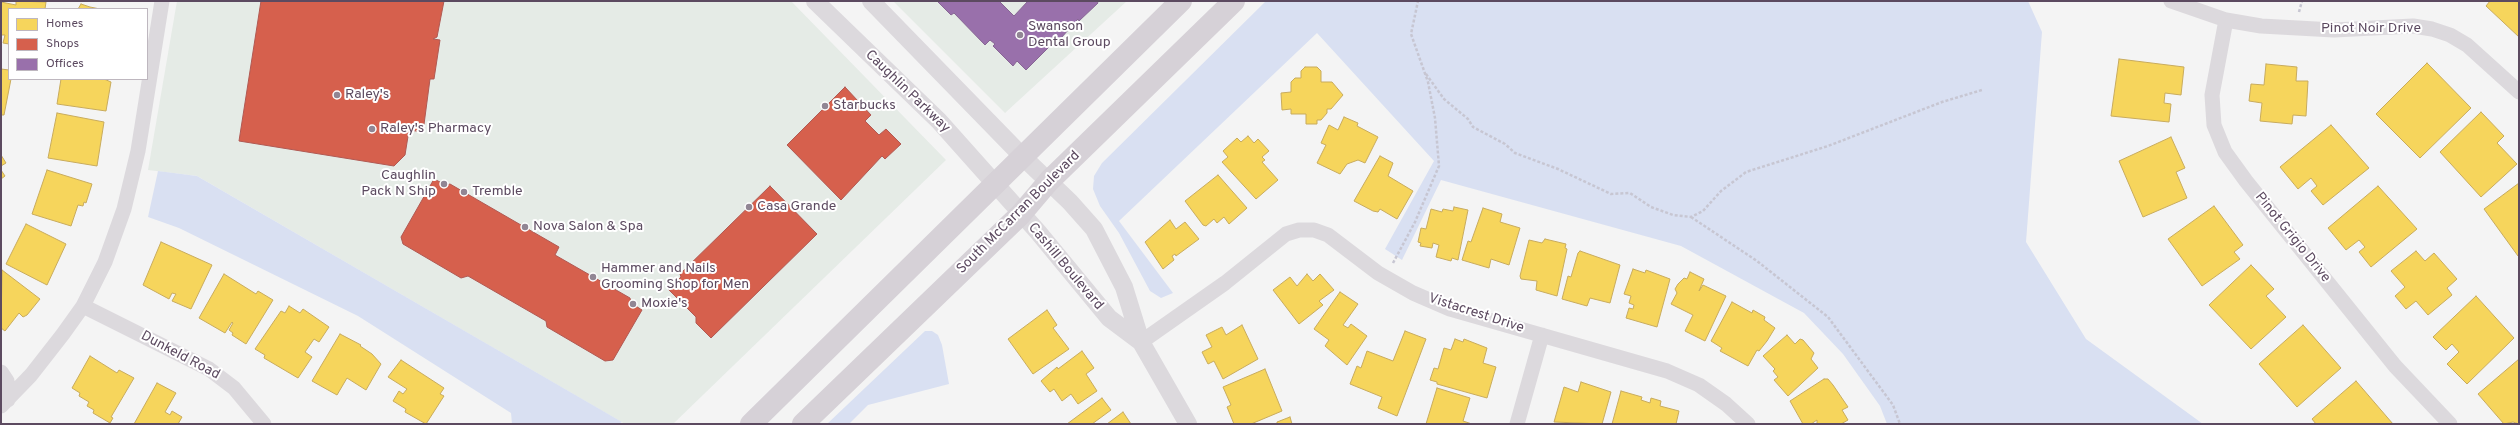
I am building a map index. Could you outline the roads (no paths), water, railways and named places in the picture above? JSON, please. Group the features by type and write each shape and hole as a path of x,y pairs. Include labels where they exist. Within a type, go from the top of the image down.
{"main road":[{"path":"751,424 995,186 1022,156 1181,1"},
{"name":"South McCarran Boulevard","path":"803,424 1021,214 1049,181 1234,1"}],"street":[{"path":"3,402 31,375 83,306 105,262 124,209 138,151 162,1"},
{"name":"Caughlin Parkway","path":"815,1 939,121 995,186"},
{"path":"871,1 1022,156"},
{"name":"Pinot Noir Drive","path":"2172,1 2226,20 2261,26 2334,30 2413,26 2432,29 2450,35 2467,45 2519,92"},
{"name":"Pinot Grigio Drive","path":"2226,20 2212,95 2214,125 2225,152 2246,181 2395,366 2450,424"},
{"name":"Cashill Boulevard","path":"1022,156 1049,181 1094,229 1108,253 1124,287 1141,342 1188,424"},
{"name":"Cashill Boulevard","path":"995,186 1021,214 1109,318 1141,342"},
{"name":"Vistacrest Drive","path":"1141,342 1225,283 1276,240 1299,230 1314,230 1328,235 1385,277 1413,293 1450,308 1667,371 1699,385 1726,404 1748,424"},
{"name":"Dunkeld Road","path":"83,306 209,369 234,388 264,424"},
{"path":"1517,424 1542,335"},
{"path":"1,372 7,381 3,402"}],"place":[{"name":"Swanson Dental Group","path":"1020,35"},
{"name":"Raley's","path":"337,95"},
{"name":"Starbucks","path":"825,106"},
{"name":"Raley's Pharmacy","path":"372,129"},
{"name":"Caughlin Pack N Ship","path":"444,184"},
{"name":"Tremble","path":"464,192"},
{"name":"Casa Grande","path":"749,207"},
{"name":"Nova Salon & Spa","path":"525,227"},
{"name":"Hammer and Nails Grooming Shop for Men","path":"593,277"},
{"name":"Moxie's","path":"633,304"}]}
